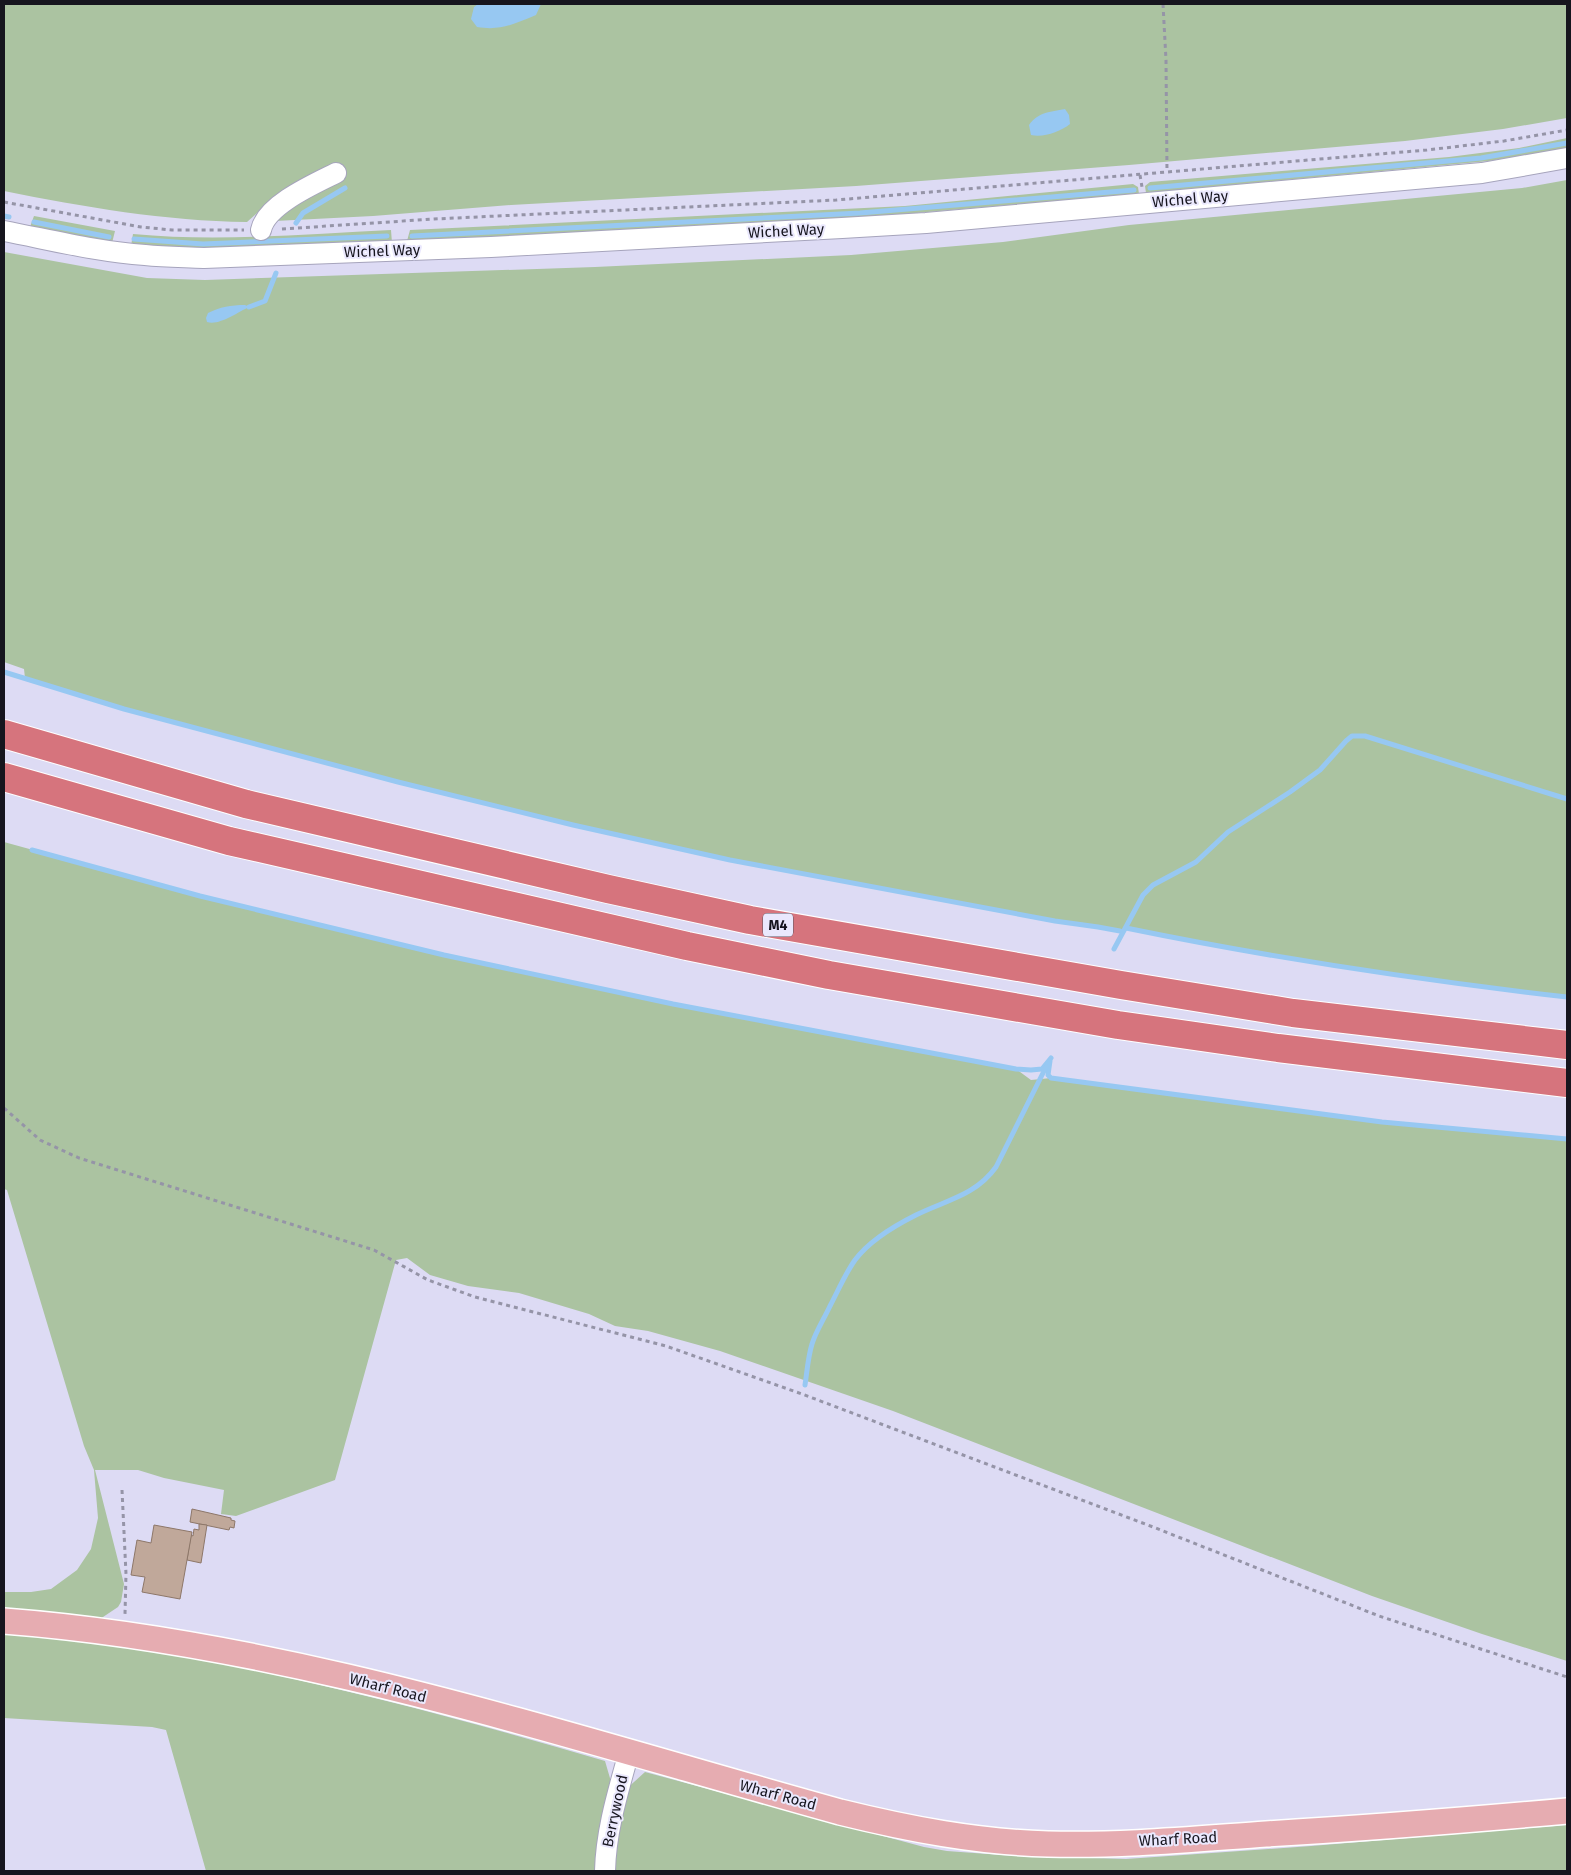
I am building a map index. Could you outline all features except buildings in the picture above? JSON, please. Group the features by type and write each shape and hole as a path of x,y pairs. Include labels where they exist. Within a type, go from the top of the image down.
{"highway":[{"name":"M4","path":"4,734 246,804 608,889 750,920 1111,984 1294,1013 1567,1045"},
{"path":"4,777 229,841 686,946 829,974 1118,1025 1278,1048 1567,1084"}],"main road":[{"name":"Wharf Road","path":"4,1621 108,1631 164,1639 303,1666 485,1712 894,1826 950,1836 1048,1844 1151,1841 1315,1831 1567,1811"}],"street":[{"name":"Wichel Way","path":"4,232 100,250 144,255 204,258 491,247 926,222 1454,176 1512,169 1567,158"},
{"path":"261,230 266,217 273,211 336,173"},
{"name":"Berrywood","path":"605,1871 609,1827 629,1752"}],"path":[{"path":"1163,4 1166,60 1167,172"},
{"path":"4,202 141,228 261,230 324,228 434,219 836,200 1427,150 1504,141 1567,130"},
{"path":"4,1108 40,1140 79,1158 374,1250 428,1280 475,1297 666,1346 793,1390 1153,1527 1379,1616 1567,1677"},
{"path":"122,1490 126,1604"}],"green space":[{"path":"4,4 1567,4 1567,118 1503,129 1405,141 856,186 511,205 373,216 275,221 272,200 247,222 186,219 94,208 4,191"},
{"path":"1567,138 1567,148 1489,161 1146,193 1145,186 1150,182 1449,157 1519,148"},
{"path":"1567,180 1567,997 1389,975 1126,928 1120,931 1055,921 730,860 573,825 398,782 124,709 25,678 24,669 4,662 4,252 147,278 205,280 595,267 851,255 1003,242 1129,225 1522,188"},
{"path":"1133,184 1138,187 1139,194 835,220 407,241 410,230 905,206"},
{"path":"34,216 115,231 112,243 30,227"},
{"path":"391,230 392,243 218,250 131,246 133,234 229,237"},
{"path":"4,842 200,896 444,955 673,1004 1016,1069 1031,1080 1051,1078 1382,1122 1567,1139 1567,1661 1372,1596 893,1411 720,1351 648,1331 615,1326 589,1314 519,1293 468,1286 430,1275 407,1258 396,1260 335,1480 236,1516 221,1514 224,1490 164,1478 138,1470 95,1470 124,1584 121,1602 118,1607 100,1619 4,1608 4,1592 31,1592 51,1589 77,1570 91,1549 98,1518 94,1470 84,1446 7,1190 4,1189"},
{"path":"4,1632 132,1647 322,1685 493,1729 605,1761 612,1785 600,1871 206,1871 166,1730 152,1727 4,1718"},
{"path":"645,1772 924,1847 947,1851 1015,1856 1126,1859 1567,1825 1567,1871 609,1871 623,1792"}],"water":[{"path":"478,4 541,4 536,15 507,26 486,28 477,27 471,19 474,7"},
{"path":"1065,109 1069,115 1070,124 1051,134 1031,135 1029,125 1036,117"},
{"path":"235,305 249,307 228,318 212,323 207,322 208,313 212,311"}],"waterway":[{"path":"1150,188 1481,158 1567,143"},
{"path":"296,223 303,213 345,188"},
{"path":"412,236 860,213 1134,190"},
{"path":"4,216 9,217"},
{"path":"34,222 109,237"},
{"path":"134,239 203,244 387,236"},
{"path":"249,307 265,301 276,273"},
{"path":"4,672 124,709 398,782 573,825 730,860 1055,921 1120,931"},
{"path":"1114,949 1143,895 1153,885 1196,862 1228,832 1320,770 1352,736 1365,736 1567,799"},
{"path":"32,850 200,896 444,955 673,1004 1016,1069 1042,1069 1051,1058"},
{"path":"1126,928 1346,967 1567,997"},
{"path":"1050,1061 1048,1075 1051,1078 1382,1122 1567,1139"},
{"path":"805,1385 814,1339 855,1260 868,1246 891,1229 916,1215 969,1191 988,1177 996,1167 1046,1067"}]}
